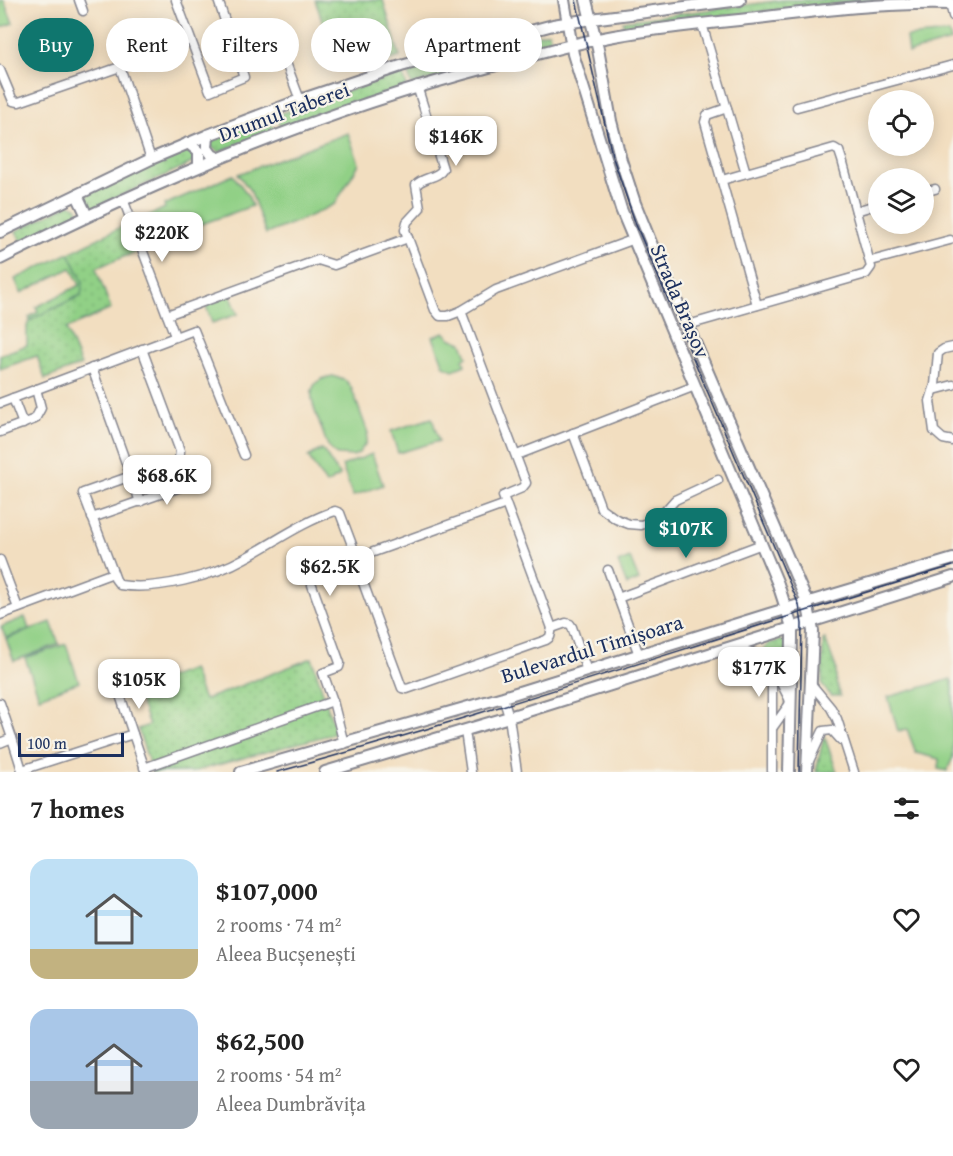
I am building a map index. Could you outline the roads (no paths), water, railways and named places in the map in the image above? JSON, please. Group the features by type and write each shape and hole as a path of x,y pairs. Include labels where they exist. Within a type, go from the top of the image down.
{"main road":[{"name":"Strada Brașov","path":"564,0 571,45 586,101 632,240 762,544 787,608 792,627 789,772"},
{"name":"Strada Brașov","path":"586,0 596,39 610,121 648,237 807,602 812,621 808,768"},
{"name":"Drumul Taberei","path":"542,29 591,19 740,0"},
{"name":"Drumul Taberei","path":"542,53 596,39 702,24 845,9 950,2"},
{"name":"Drumul Taberei","path":"0,232 188,143 300,100 404,65"},
{"name":"Drumul Taberei","path":"0,259 199,165 316,120 417,86 467,72"},
{"path":"208,135 207,148 212,155 218,158"},
{"path":"188,143 199,152 199,165"},
{"path":"77,195 87,216"},
{"name":"Bulevardul Timișoara","path":"241,772 273,768 344,744 953,559"},
{"name":"Bulevardul Timișoara","path":"325,772 355,768 953,577"}],"street":[{"path":"79,0 83,11"},
{"path":"176,0 201,68"},
{"path":"218,0 225,18"},
{"path":"950,2 953,16"},
{"path":"702,24 747,173"},
{"path":"797,107 953,65"},
{"path":"0,70 13,100 19,102 108,72"},
{"path":"121,72 151,159"},
{"path":"203,72 210,90 244,77 243,72"},
{"path":"289,72 300,100"},
{"path":"417,86 443,169 441,173 416,185 420,208 406,224 408,238 437,314 444,316 461,311 496,290 632,240"},
{"path":"727,108 705,117 757,305"},
{"path":"688,325 866,274 871,267 839,151 834,148 722,180"},
{"path":"123,199 175,336"},
{"path":"856,211 868,207"},
{"path":"167,315 318,260 334,265 408,238"},
{"path":"871,261 950,240"},
{"path":"131,476 83,493 117,583 125,586 156,585 216,571 243,559 321,516 335,511 340,513 402,688 406,689 550,637 552,628 503,495 522,488 526,483 461,311"},
{"path":"0,403 192,330 196,331 244,455"},
{"path":"953,347 938,353 934,390 930,401 934,431 943,439 953,441"},
{"path":"92,518 186,485 178,466 180,451 142,349"},
{"path":"92,368 140,501"},
{"path":"934,390 953,385"},
{"path":"517,455 695,386"},
{"path":"0,432 35,419 40,414 41,401 36,389"},
{"path":"13,398 23,424"},
{"path":"573,433 601,508 616,519 629,524 642,525 658,519 675,500 718,480"},
{"path":"357,558 506,504"},
{"path":"618,598 762,544"},
{"path":"0,560 18,608"},
{"path":"608,570 639,655"},
{"path":"0,615 113,573"},
{"path":"312,585 340,663 339,667 322,673 333,700 344,744"},
{"path":"552,628 566,623 570,624 587,671"},
{"path":"724,649 756,652 772,667 790,702 773,727"},
{"path":"772,667 772,772"},
{"path":"812,685 834,713 854,772"},
{"path":"120,694 145,770 333,700"},
{"path":"503,697 509,717 517,772"},
{"path":"0,703 22,770 133,734"},
{"path":"465,731 471,772"},
{"path":"808,768 823,731 835,732 846,748"},
{"path":"0,743 12,738"}],"tram line":[{"path":"576,0 612,155 636,225 799,605 802,624 799,772"},
{"path":"277,772 447,723 953,566"}]}
